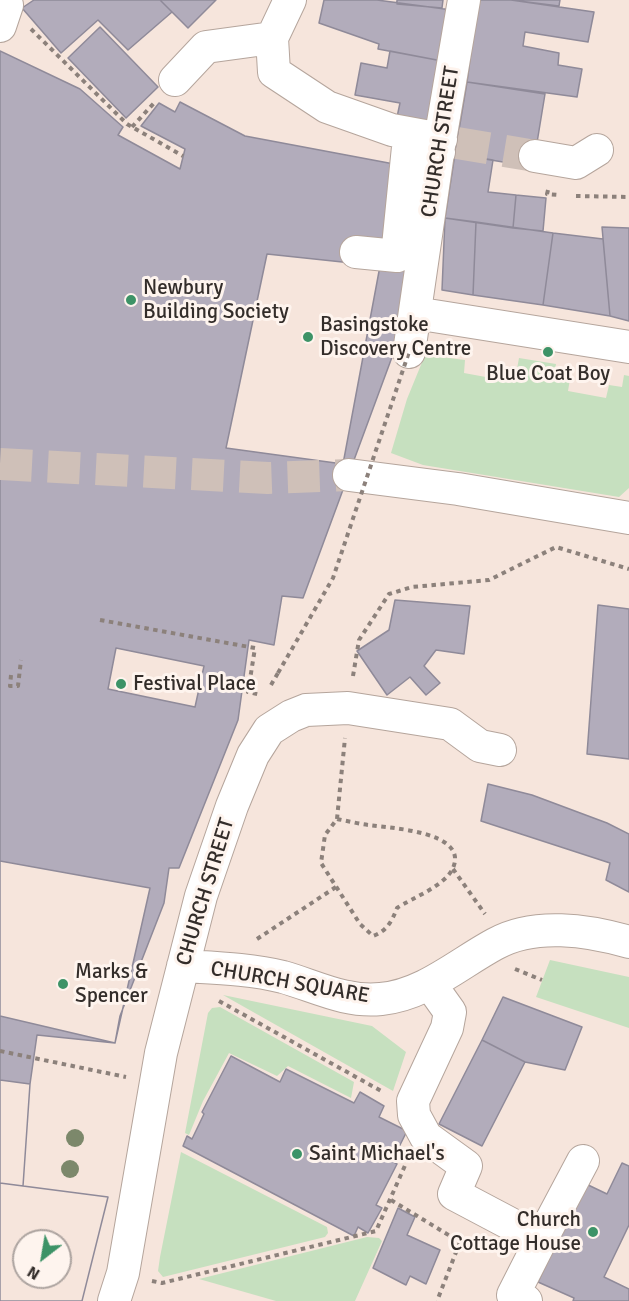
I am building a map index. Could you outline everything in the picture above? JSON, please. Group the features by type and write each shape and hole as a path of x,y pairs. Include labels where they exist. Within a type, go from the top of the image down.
{"street":[{"name":"CHURCH STREET","path":"409,352 464,0"},
{"path":"283,3 272,38 274,72 327,107 440,146"},
{"path":"175,80 206,48 272,38"},
{"path":"356,252 397,256 408,147 440,146"},
{"path":"535,156 576,163 597,150"},
{"path":"417,298 629,347"},
{"path":"349,475 458,489 629,518"},
{"name":"CHURCH STREET","path":"114,1301 123,1272 161,1053 183,966 214,854 253,755 269,730 291,716 306,710 348,708 450,724 480,746 500,750"},
{"name":"CHURCH SQUARE","path":"183,966 246,971 284,978 328,993 379,1000 399,996 430,984 494,944 519,934 577,931 629,942"},
{"path":"430,984 450,1012 447,1028 413,1101 418,1145 466,1166 454,1194 541,1240"},
{"path":"526,1301 513,1295 583,1161"}],"path":[{"path":"6,10 127,124 183,156"},
{"path":"271,685 333,578 409,352"},
{"path":"352,683 359,640 389,594 412,587 489,580 556,547 629,569"},
{"path":"100,620 255,648 248,692 261,695"},
{"path":"11,675 10,686 18,686 21,660"},
{"path":"338,819 416,830 436,838 452,851 453,869 428,892 397,908 392,921 381,933 373,936 360,924 321,863 325,835 338,819 346,735"},
{"path":"453,869 481,906 489,923"},
{"path":"251,943 336,887"},
{"path":"213,998 390,1095"},
{"path":"0,1051 129,1077"},
{"path":"148,1280 162,1283 376,1231 418,1145"},
{"path":"391,1200 460,1242 437,1301"}],"green space":[{"path":"425,355 465,360 464,373 502,380 504,367 517,369 519,358 556,364 554,376 570,379 568,391 606,398 609,385 622,387 624,375 629,376 629,488 619,497 423,465 391,453 407,399"},
{"path":"550,960 629,977 629,1028 536,997"},
{"path":"223,995 372,1026 406,1052 393,1091"},
{"path":"220,1007 354,1082 351,1098 288,1066 277,1076 229,1053 203,1101 189,1135 185,1133 208,1013 212,1008"},
{"path":"181,1152 327,1227 328,1233 325,1237 163,1277 158,1271 160,1257"},
{"path":"367,1237 379,1238 382,1241 355,1301 276,1301 199,1279"}],"building":[{"path":"34,0 160,0 172,12 128,50 98,20 61,53 22,8"},
{"path":"160,0 216,0 188,28"},
{"path":"324,0 377,0 452,10 442,61 378,49 379,44 319,23"},
{"path":"397,0 443,0 442,8 397,4"},
{"path":"478,0 511,0 594,12 588,42 525,32 523,46 559,53 558,65 582,69 577,97 467,82"},
{"path":"511,0 560,0 559,6"},
{"path":"100,27 158,87 126,118 68,58"},
{"name":"Festival Place","path":"0,51 80,89 123,127 118,135 180,169 185,149 141,126 159,103 175,112 180,102 245,136 394,164 406,268 395,349 303,598 282,596 274,645 249,640 238,720 179,868 169,868 164,903 120,1016 115,1043 37,1035 30,1084 23,1186 108,1197 82,1301 0,1301"},
{"path":"390,51 442,61 431,123 397,117 400,103 355,95 361,63 387,68"},
{"path":"467,82 545,94 533,167 455,154"},
{"path":"455,154 493,160 488,192 516,195 513,228 445,218"},
{"path":"516,195 546,198 543,231 513,228"},
{"path":"445,218 476,222 473,295 442,290"},
{"path":"476,222 553,233 543,305 473,295"},
{"path":"602,227 629,228 629,321 610,316"},
{"path":"553,233 603,239 610,316 543,305"},
{"name":"Basingstoke Discovery Centre","path":"267,254 380,266 343,464 226,448"},
{"path":"395,600 470,606 464,654 436,650 424,666 440,683 426,695 410,677 387,695 357,651 389,630"},
{"path":"598,605 629,609 629,759 587,754"},
{"path":"116,648 204,666 195,707 108,689"},
{"path":"488,784 532,795 607,823 629,834 629,892 606,880 610,863 481,821"},
{"name":"Marks & Spencer","path":"0,861 150,888 115,1043 0,1016"},
{"path":"503,997 582,1027 565,1070 525,1062 482,1040"},
{"path":"482,1040 525,1062 482,1146 439,1124"},
{"name":"Saint Michael's","path":"231,1056 280,1082 286,1069 354,1103 360,1092 384,1106 379,1117 407,1131 392,1161 397,1164 376,1205 382,1208 368,1233 358,1227 354,1236 183,1146 187,1136 192,1139 204,1114 202,1112"},
{"path":"0,1080 30,1084 23,1186 0,1183"},
{"name":"Church Cottage House","path":"622,1163 629,1166 629,1225 604,1277 629,1289 629,1301 573,1301 574,1298 538,1282 584,1183 607,1194"},
{"path":"0,1183 108,1197 82,1301 0,1301"},
{"path":"398,1208 415,1217 407,1235 440,1250 426,1284 410,1276 406,1285 373,1268"}],"tunnel":[{"path":"457,143 535,156"},
{"path":"0,464 268,478 349,475"}],"place":[{"name":"Newbury Building Society","path":"131,300"},
{"name":"Basingstoke Discovery Centre","path":"308,337"},
{"name":"Blue Coat Boy","path":"548,352"},
{"name":"Festival Place","path":"121,684"},
{"name":"Marks & Spencer","path":"63,984"},
{"name":"Saint Michael's","path":"297,1154"},
{"name":"Church Cottage House","path":"593,1232"}]}
